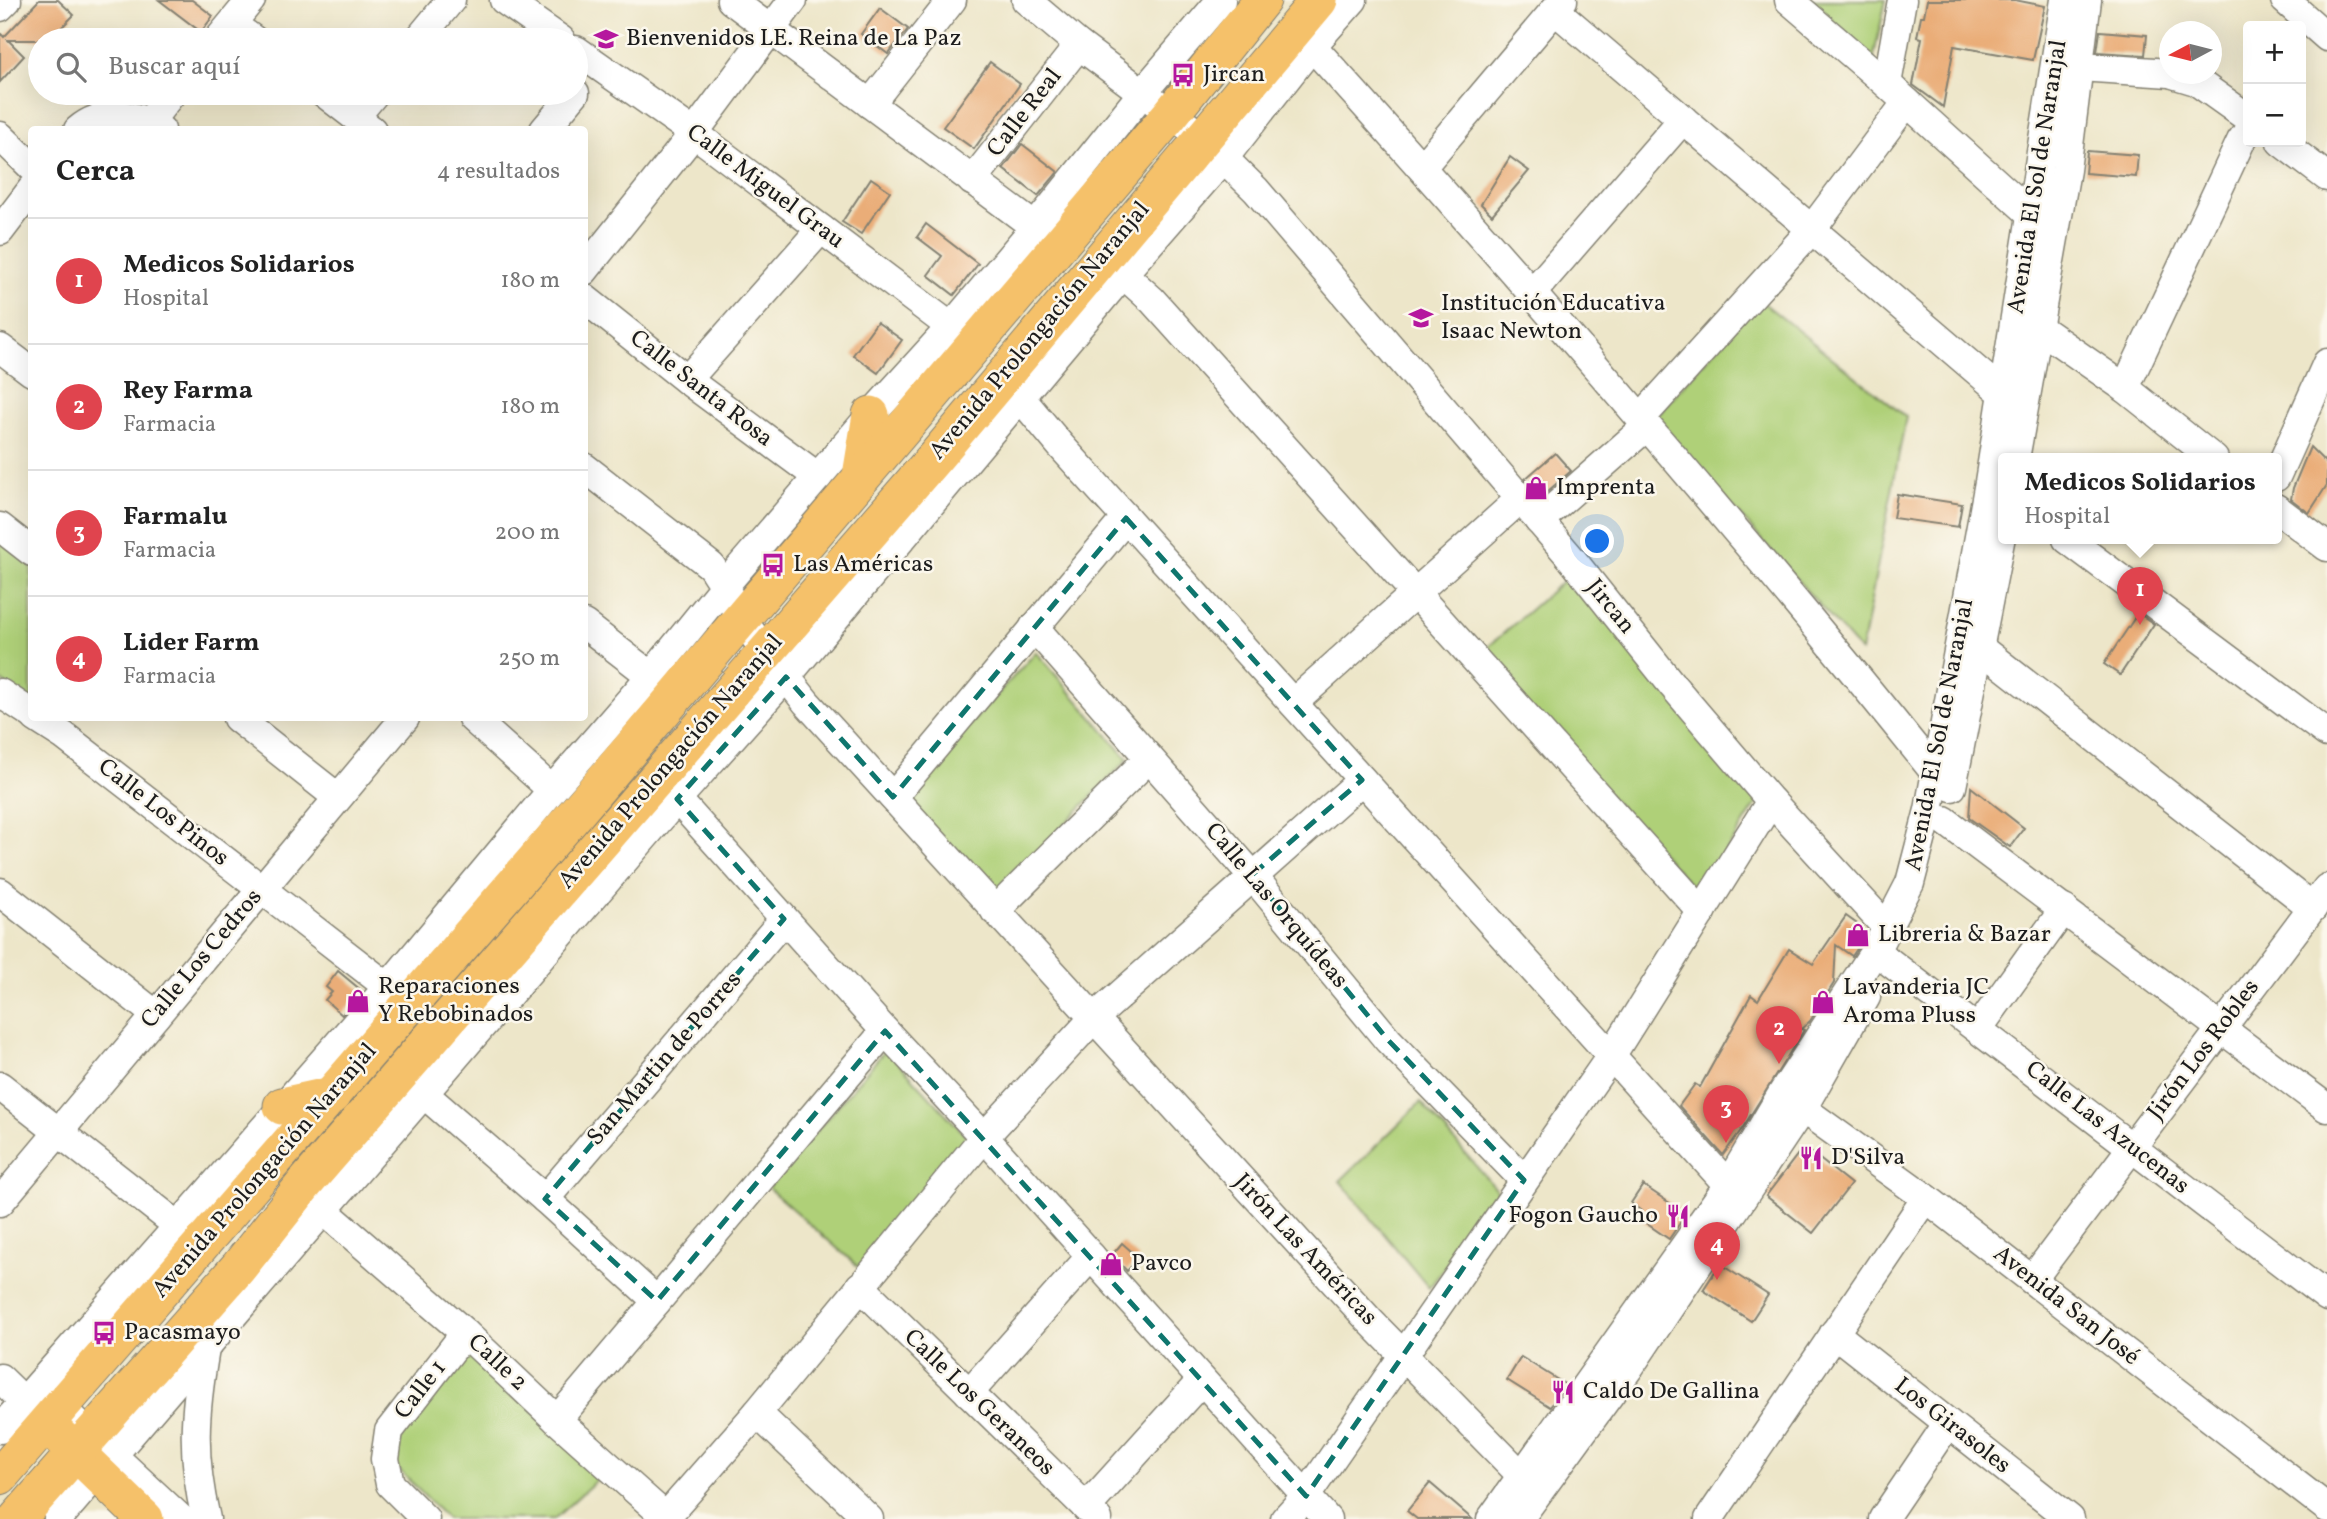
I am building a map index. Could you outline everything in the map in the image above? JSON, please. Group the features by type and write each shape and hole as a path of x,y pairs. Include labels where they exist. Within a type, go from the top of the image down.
{"main road":[{"name":"Avenida Prolongación Naranjal","path":"0,1476 26,1414 332,1095 862,476 1156,104 1262,0"},
{"name":"Avenida Prolongación Naranjal","path":"18,1519 87,1462 312,1176 776,664 937,455 1213,148 1319,0"},
{"path":"862,476 871,415"},
{"path":"937,455 975,451"},
{"path":"282,1106 332,1095"},
{"path":"231,1316 238,1268"},
{"path":"26,1414 87,1462 145,1519"},
{"path":"87,1462 111,1519"}],"street":[{"path":"0,7 7,0"},
{"path":"237,28 251,0"},
{"path":"428,28 451,0"},
{"path":"504,0 544,28"},
{"path":"731,0 1035,227"},
{"path":"588,266 694,132 793,0"},
{"path":"870,104 952,0"},
{"name":"Jircan","path":"1026,0 1079,45 1213,148 1256,190 1539,521 1771,801 1888,929"},
{"name":"Avenida Prolongación Naranjal","path":"26,1414 177,1225 388,987 871,415 951,327 1035,227 1156,104 1221,0"},
{"name":"Avenida Prolongación Naranjal","path":"58,1519 87,1462 205,1346 323,1210 677,799 776,664 975,451 1123,274 1213,148 1353,0"},
{"path":"1789,0 2045,218"},
{"path":"1539,521 1644,422 1812,229 1897,93 1902,0"},
{"name":"Avenida El Sol de Naranjal","path":"2016,453 2039,328 2045,218 2065,0"},
{"name":"Avenida El Sol de Naranjal","path":"1519,1519 1629,1368 1792,1101 1888,929 1910,883 1936,774 2004,394 2045,218 2066,170 2087,0"},
{"path":"1422,167 1559,5 1683,119 2004,394"},
{"path":"2295,14 2327,37"},
{"name":"Calle Real","path":"972,181 1079,45"},
{"path":"1312,46 1422,167 1644,422 1936,774"},
{"name":"Calle Miguel Grau","path":"588,59 694,132 951,327"},
{"path":"2079,67 2159,72"},
{"path":"2200,84 2243,114"},
{"path":"84,126 110,115 130,116 155,125 166,105"},
{"path":"340,105 364,123 371,105"},
{"path":"547,126 564,105"},
{"path":"1532,293 1683,119"},
{"path":"0,136 28,163"},
{"path":"2125,388 2243,138"},
{"path":"2288,147 2327,177"},
{"path":"0,231 28,194"},
{"path":"687,380 821,229"},
{"path":"1123,274 1152,300 1702,912"},
{"name":"Calle Santa Rosa","path":"588,301 687,380 818,478"},
{"path":"2039,328 2125,388 2206,453"},
{"path":"0,348 28,369"},
{"path":"2282,466 2327,363"},
{"path":"1020,397 1728,1185"},
{"name":"Jirón Las Américas","path":"588,470 711,566 740,618 776,664 892,797 1404,1356 1522,1476"},
{"path":"1293,702 1520,499"},
{"path":"2282,512 2327,547"},
{"path":"892,797 1126,518"},
{"path":"0,527 28,549"},
{"name":"Avenida El Sol de Naranjal","path":"1491,1519 1728,1185 1792,1101 1920,906 1944,820 2000,544"},
{"path":"2074,544 2327,733"},
{"path":"588,627 651,676"},
{"name":"Calle Las Orquídeas","path":"1034,627 1252,875 1388,1040 1524,1180"},
{"path":"1980,648 2320,898"},
{"path":"0,693 28,711"},
{"name":"Calle Los Pinos","path":"40,721 388,987"},
{"path":"241,721 337,797"},
{"name":"Calle Los Cedros","path":"0,1202 402,721"},
{"path":"475,721 552,790"},
{"path":"995,911 1149,758"},
{"path":"666,1518 757,1413 984,1137 1093,1019 1362,779"},
{"path":"677,799 1327,1519"},
{"path":"1285,1519 1306,1496 1611,1056 1771,801"},
{"path":"1944,820 2326,1106"},
{"path":"0,892 156,1014"},
{"name":"Jirón Los Robles","path":"2032,1280 2320,898"},
{"path":"1978,1029 2064,909"},
{"name":"San Martin de Porres","path":"545,1199 785,919"},
{"name":"Calle Las Azucenas","path":"1887,960 2327,1297"},
{"path":"557,1420 886,1031"},
{"path":"0,1086 177,1225"},
{"path":"423,1093 657,1301"},
{"name":"Avenida San José","path":"1792,1101 1926,1198 2327,1510"},
{"path":"1709,1519 1926,1198"},
{"name":"Calle 2","path":"323,1210 465,1334 666,1518"},
{"path":"969,1393 1091,1256"},
{"name":"Calle Los Geraneos","path":"860,1286 1092,1513"},
{"name":"Calle 1","path":"425,1519 390,1484 385,1459 390,1431 465,1334"},
{"name":"Los Girasoles","path":"1834,1334 2070,1519"},
{"path":"205,1346 196,1399 194,1451 206,1519"},
{"path":"0,1378 26,1414"},
{"path":"1092,1513 1202,1380"},
{"path":"757,1413 870,1519"},
{"path":"1883,1519 1948,1423"},
{"path":"87,1462 181,1519"},
{"path":"2323,1519 2327,1510"}],"highlighted area":[{"path":"1126,518 1362,780 1252,875 1388,1040 1524,1180 1306,1496 885,1031 657,1301 545,1199 784,919 677,799 786,677 893,797"}],"green space":[{"path":"1802,0 1886,0 1873,60"},
{"path":"1760,300 1906,417 1861,652 1654,418"},
{"path":"0,541 28,562 28,701 0,680"},
{"path":"1573,572 1759,800 1699,894 1480,654"},
{"path":"1036,652 1128,759 992,899 903,798"},
{"path":"886,1049 969,1139 861,1269 768,1188"},
{"path":"1421,1102 1501,1195 1429,1288 1340,1181"},
{"path":"469,1349 601,1476 554,1519 447,1519 394,1465 399,1439"}],"building":[{"path":"39,0 58,0 74,15 63,28 28,28 28,40 8,40 24,56 0,82 0,33 4,37"},
{"path":"159,0 192,0 213,16 204,28 196,28"},
{"path":"1927,0 2015,0 2045,6 2033,60 1954,46 1943,107 1913,85 1922,38 1917,37"},
{"path":"880,8 908,29 888,54 861,34"},
{"path":"2100,31 2147,35 2145,55 2097,52"},
{"path":"990,62 1020,84 974,149 943,127"},
{"path":"1022,144 1058,172 1038,196 1003,169"},
{"path":"2087,151 2138,155 2136,177 2085,173"},
{"path":"1510,157 1529,171 1492,215 1481,204"},
{"path":"871,178 890,191 861,234 842,222"},
{"path":"926,224 978,264 954,295 928,275 942,256 917,237"},
{"path":"877,322 902,340 878,373 853,355"},
{"path":"2310,447 2327,464 2327,485 2309,513 2291,499"},
{"path":"1555,453 1571,471 1541,497 1525,479"},
{"path":"1897,494 1962,504 1958,527 1893,518"},
{"path":"2138,613 2154,624 2120,675 2104,664"},
{"path":"1971,787 2024,828 2010,847 1969,818"},
{"path":"1846,916 1857,924 1863,935 1861,943 1852,956 1836,945 1834,983 1810,1021 1801,1029 1804,1030 1723,1155 1679,1106 1695,1084 1700,1087 1751,995 1758,1000 1789,949 1813,964"},
{"path":"338,971 362,991 342,1015 325,1000 332,992 326,987"},
{"path":"1812,1153 1851,1184 1813,1233 1766,1196 1798,1154"},
{"path":"1643,1185 1686,1214 1669,1239 1637,1217 1641,1211 1631,1203"},
{"path":"1122,1243 1139,1258 1127,1271 1112,1255"},
{"path":"1720,1264 1768,1295 1751,1321 1703,1290"},
{"path":"1521,1357 1566,1385 1550,1407 1507,1380"},
{"path":"1430,1483 1472,1519 1417,1519 1407,1511"}],"place":[{"name":"Bienvenidos LE. Reina de La Paz","path":"606,39"},
{"name":"Jircan","path":"1183,75"},
{"name":"Institución Educativa Isaac Newton","path":"1421,318"},
{"name":"Imprenta","path":"1536,488"},
{"name":"Las Américas","path":"773,565"},
{"name":"Medicos Solidarios","path":"2140,625"},
{"name":"Libreria & Bazar","path":"1858,935"},
{"name":"Reparaciones Y Rebobinados","path":"358,1001"},
{"name":"Lavanderia JC Aroma Pluss","path":"1823,1002"},
{"name":"Rey Farma","path":"1779,1064"},
{"name":"Farmalu","path":"1726,1143"},
{"name":"D'Silva","path":"1811,1158"},
{"name":"Fogon Gaucho","path":"1678,1216"},
{"name":"Pavco","path":"1111,1264"},
{"name":"Lider Farm","path":"1717,1280"},
{"name":"Pacasmayo","path":"104,1333"},
{"name":"Caldo De Gallina","path":"1563,1392"}]}
